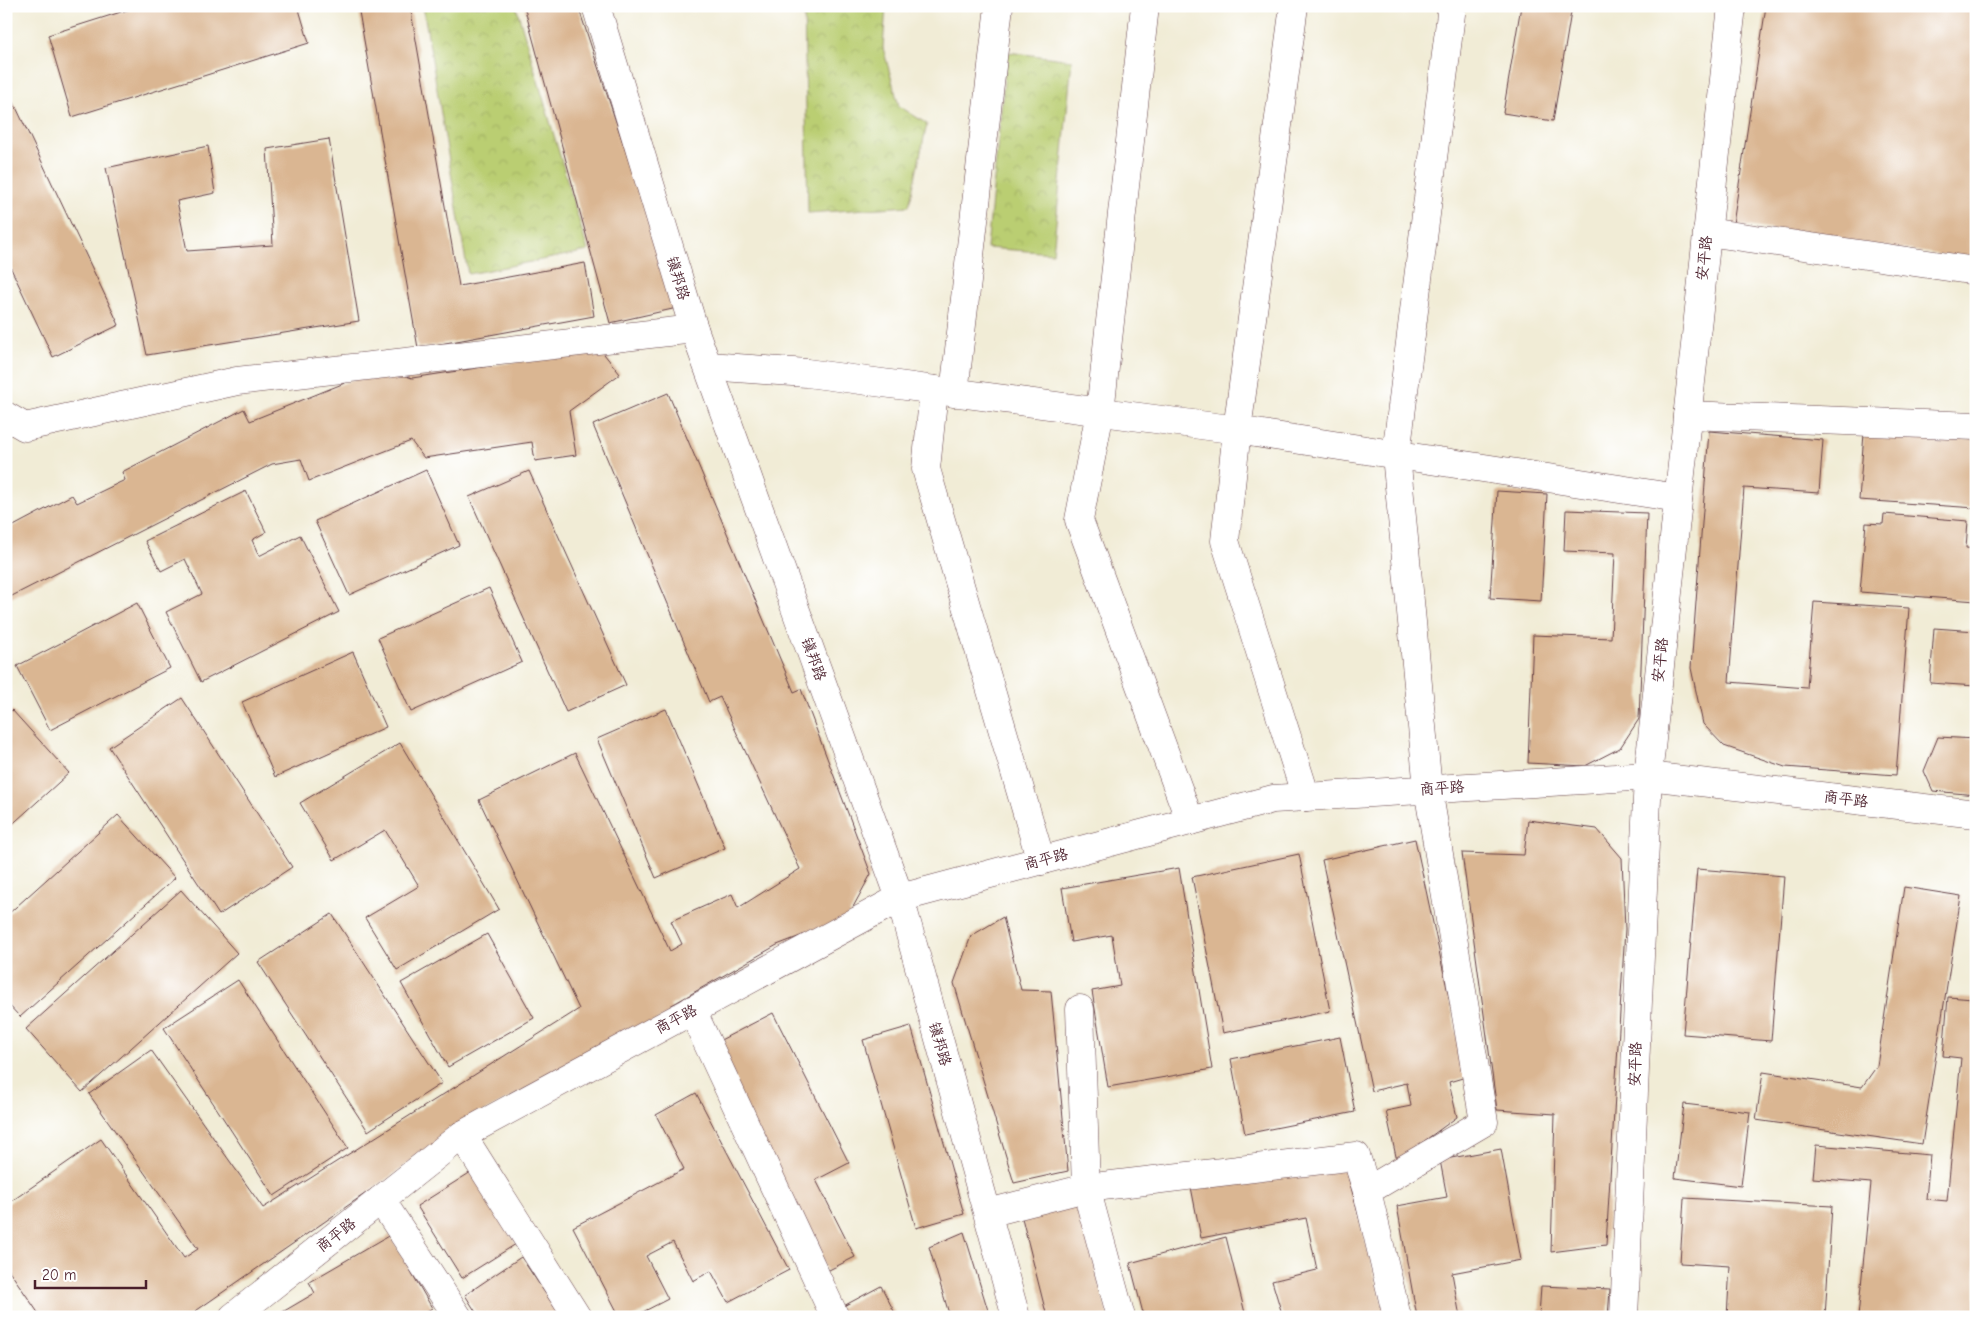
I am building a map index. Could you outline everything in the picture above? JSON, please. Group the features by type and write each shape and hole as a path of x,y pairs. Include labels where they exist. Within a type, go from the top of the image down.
{"street":[{"name":"镇邦路","path":"596,6 694,329 900,898 1016,1317"},
{"path":"998,6 944,391 926,469 1041,861"},
{"path":"1145,6 1100,412 1079,520 1190,821"},
{"path":"1294,6 1237,430 1225,541 1306,797"},
{"path":"1367,1191 1484,1122 1428,789 1396,455 1452,6"},
{"name":"安平路","path":"1624,1317 1648,776 1732,6"},
{"path":"1707,232 1976,271"},
{"path":"6,416 25,427 237,381 694,329"},
{"path":"708,366 807,373 1237,430 1678,498"},
{"path":"1687,415 1976,426"},
{"name":"商平路","path":"233,1317 462,1135 900,898 1272,800 1306,797 1648,776 1976,814"},
{"path":"1080,1009 1086,1188 1121,1317"},
{"path":"692,1010 835,1317"},
{"path":"462,1135 577,1317"},
{"path":"988,1213 1086,1188 1356,1156 1367,1191 1397,1317"},
{"path":"381,1200 458,1317"}],"green space":[{"path":"423,6 516,6 588,251 468,274"},
{"path":"804,6 886,6 883,48 899,106 927,124 909,206 808,213"},
{"path":"1007,52 1072,60 1053,253 987,248"}],"building":[{"path":"140,6 298,6 309,43 72,117 48,35"},
{"path":"358,6 410,6 459,286 585,263 594,316 418,348"},
{"path":"524,6 578,6 677,308 610,323"},
{"path":"1521,6 1572,6 1553,121 1503,113"},
{"path":"1766,6 1976,6 1976,260 1733,224"},
{"path":"14,103 119,325 53,357 6,258 6,106"},
{"path":"329,139 359,321 147,355 106,168 208,146 215,193 177,201 187,251 273,245 267,149"},
{"path":"600,349 620,374 569,411 576,455 535,461 532,442 424,458 411,441 309,481 301,459 272,464 6,599 6,530 72,495 77,503 125,480 122,472 244,409 250,421 382,368 412,378"},
{"path":"668,393 794,692 801,689 871,874 847,918 777,945 670,1006 673,1012 483,1112 187,1317 41,1317 6,1266 6,1205 101,1139 184,1258 198,1249 89,1094 151,1050 263,1208 579,1009 479,800 575,753 670,951 682,944 671,921 732,894 738,908 800,869 720,697 709,702 593,425"},
{"path":"1709,431 1823,440 1819,493 1744,488 1729,682 1807,688 1814,602 1909,608 1896,775 1785,767 1724,746 1703,724 1691,668"},
{"path":"1864,433 1976,440 1976,508 1859,500"},
{"path":"426,470 459,545 349,595 315,521"},
{"path":"529,471 626,685 566,712 469,497"},
{"path":"246,491 266,532 252,540 259,556 300,535 339,612 201,682 166,612 202,594 185,559 161,571 145,541"},
{"path":"1497,491 1547,494 1541,601 1490,598"},
{"path":"1566,510 1647,513 1639,719 1620,748 1585,766 1528,763 1533,635 1611,638 1615,553 1564,551"},
{"path":"1884,514 1968,521 1966,548 1976,549 1976,601 1860,592 1866,523 1883,524"},
{"path":"489,588 522,662 411,712 378,638"},
{"path":"137,603 170,668 50,730 17,666"},
{"path":"1934,628 1976,631 1976,686 1930,683"},
{"path":"353,652 386,727 275,777 242,702"},
{"path":"182,698 292,867 219,915 109,747"},
{"path":"666,709 725,848 656,878 597,739"},
{"path":"12,710 69,773 6,830 6,715"},
{"path":"1938,737 1976,739 1976,795 1933,791 1924,771"},
{"path":"400,743 499,909 397,970 365,918 419,886 385,830 334,860 300,803"},
{"path":"118,815 175,878 20,1017 6,1002 6,916"},
{"path":"1528,820 1597,829 1622,858 1625,929 1606,1245 1551,1252 1555,1114 1497,1110 1462,853 1524,855"},
{"path":"1415,839 1466,1077 1449,1082 1457,1117 1397,1161 1386,1111 1411,1106 1407,1083 1372,1091 1322,860"},
{"path":"1299,854 1330,1011 1223,1033 1192,877"},
{"path":"1179,868 1212,1069 1108,1087 1092,991 1120,986 1112,935 1071,942 1062,888"},
{"path":"1697,869 1784,876 1771,1041 1683,1034"},
{"path":"1904,887 1961,896 1922,1144 1756,1120 1763,1072 1862,1087 1877,1066"},
{"path":"181,890 237,953 82,1092 26,1029"},
{"path":"332,914 442,1083 368,1131 258,962"},
{"path":"1003,917 1021,990 1051,991 1068,1171 1014,1183 954,983 971,936"},
{"path":"487,934 534,1018 448,1067 401,983"},
{"path":"238,980 348,1148 274,1196 164,1028"},
{"path":"1974,980 1976,1317 1858,1317 1871,1183 1813,1178 1816,1145 1930,1155 1926,1199 1947,1201 1961,1058 1943,1056 1948,997 1973,999"},
{"path":"773,1013 849,1163 816,1180 855,1257 827,1271 711,1045"},
{"path":"911,1026 964,1214 916,1228 863,1040"},
{"path":"1340,1037 1355,1112 1245,1134 1231,1059"},
{"path":"696,1093 789,1270 728,1302 711,1271 693,1281 673,1242 646,1256 668,1299 633,1317 620,1317 573,1227 684,1169 656,1115"},
{"path":"1684,1104 1750,1112 1741,1186 1675,1178"},
{"path":"1501,1149 1521,1260 1452,1273 1460,1317 1417,1317 1397,1206 1447,1197 1440,1160"},
{"path":"1346,1169 1386,1317 1283,1317 1272,1281 1317,1270 1306,1218 1201,1238 1191,1187"},
{"path":"471,1172 516,1244 462,1278 417,1206"},
{"path":"1077,1195 1108,1317 1047,1317 1020,1210"},
{"path":"1684,1198 1832,1206 1825,1317 1727,1317 1730,1266 1680,1263"},
{"path":"964,1232 990,1317 950,1317 929,1247"},
{"path":"390,1235 432,1308 418,1317 274,1317 315,1293 309,1282"},
{"path":"1226,1237 1246,1317 1144,1317 1130,1263"},
{"path":"521,1257 559,1314 555,1317 479,1317 465,1295"},
{"path":"881,1286 897,1317 842,1317 838,1309"},
{"path":"1541,1286 1610,1289 1608,1317 1539,1317"}]}
